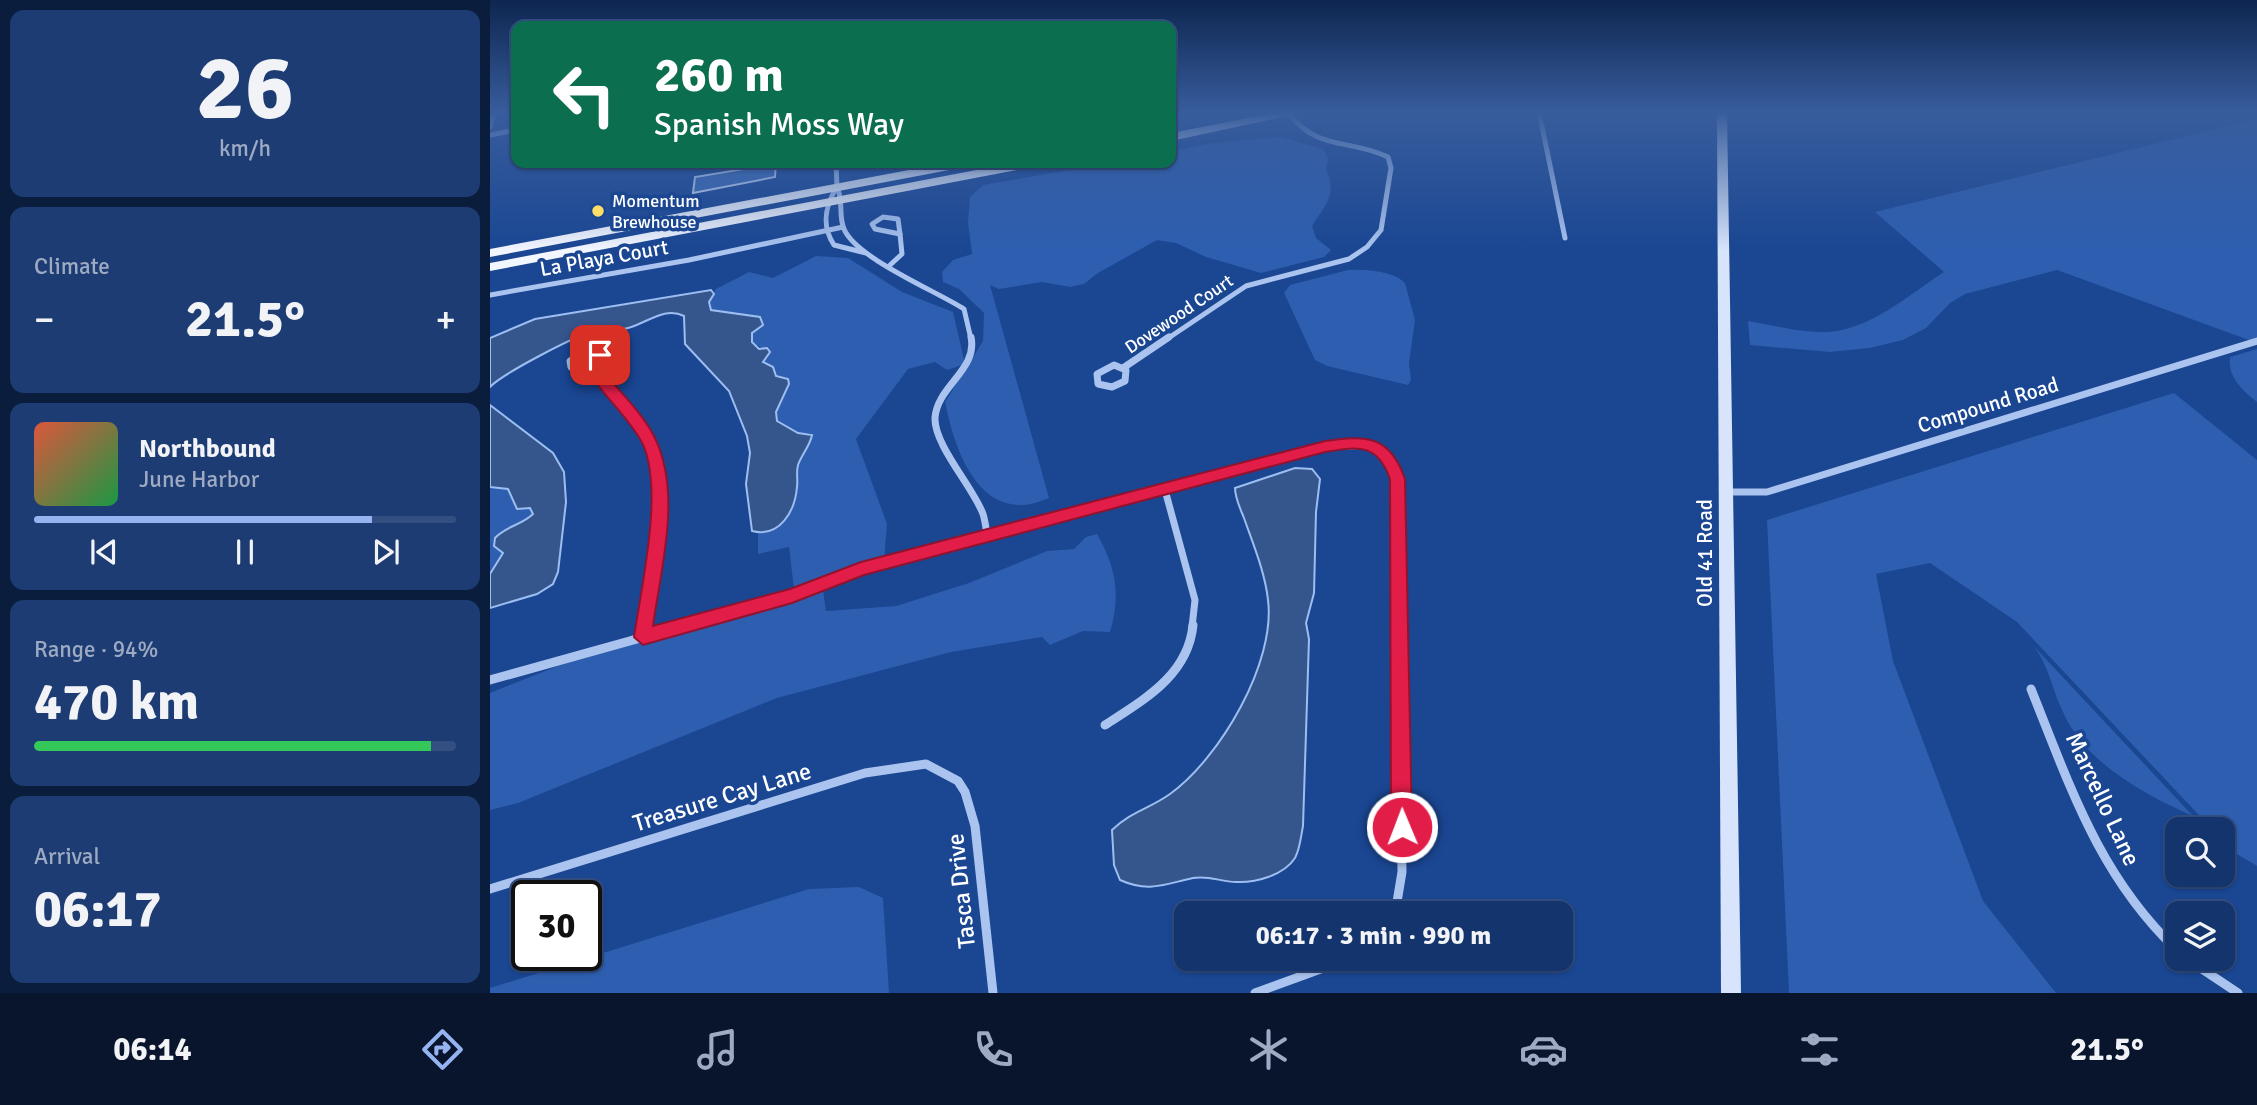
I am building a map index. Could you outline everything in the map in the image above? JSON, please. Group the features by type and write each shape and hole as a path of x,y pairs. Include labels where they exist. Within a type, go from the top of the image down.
{"main road":[{"path":"490,267 827,202 840,193 944,168"},
{"path":"490,253 1000,168"}],"street":[{"name":"Dovewood Court","path":"1123,368 1246,285 1349,259 1367,247 1381,230 1391,168 1388,158"},
{"path":"1548,158 1564,238"},
{"name":"Old 41 Road","path":"1723,158 1731,993"},
{"path":"837,168 843,227 866,253"},
{"path":"827,202 825,230 834,245 866,253 964,309 972,348 971,357 941,399 934,419 941,439 984,514 987,535"},
{"path":"889,266 901,257 900,234 895,216 883,217 872,224 880,231 900,234"},
{"name":"La Playa Court","path":"491,295 601,273 689,260 843,227"},
{"name":"Compound Road","path":"1727,492 1767,492 2257,341"},
{"path":"1114,365 1123,368 1127,377 1117,386 1102,386 1096,381 1097,374 1104,368 1114,365"},
{"path":"594,370 648,439 658,478 659,523 643,637"},
{"path":"490,680 792,596 861,569 1325,447 1359,441 1378,448 1392,462 1397,479 1402,850 1396,901"},
{"path":"1105,725 1147,698 1173,676 1192,631 1195,600 1165,491"},
{"name":"Marcello Lane","path":"2031,689 2106,864 2133,905 2165,938"},
{"name":"Treasure Cay Lane","path":"490,889 865,773 926,764 958,781 961,786"},
{"name":"Tasca Drive","path":"961,786 972,809 975,825 993,993"},
{"path":"1255,993 1315,971"},
{"path":"2205,971 2238,993"}],"shaded area":[{"path":"1176,158 1328,158 1326,168 1331,186 1329,198 1312,226 1316,238 1331,250 1324,257 1261,273 1206,257 1176,243 1157,240 1098,273 1084,284 1070,287 1042,282 999,289 990,285 1049,498 1033,504 1005,503 978,484 968,469 953,435 945,402 983,341 984,313 959,289 943,282 942,272 953,260 972,254 968,223 970,197 983,185 1081,168 1176,168"},
{"path":"2095,158 2257,158 2257,343 2057,270 1965,294 1950,303 1926,328 1903,340 1870,348 1830,352 1750,345 1748,321 1818,332 1852,327 1885,312 1944,272 1875,212"},
{"path":"816,256 848,258 902,292 953,312 965,364 947,370 935,362 908,369 856,439 887,524 884,562 822,583 826,611 896,606 969,583 1047,551 1074,549 1086,537 1097,534 1109,558 1115,582 1115,606 1110,632 1083,631 1050,645 1042,637 951,652 777,698 518,803 490,810 490,693 558,666 795,598 789,547 758,554 758,533 780,523 791,510 798,464 811,433 798,433 777,422 776,412 789,384 783,377 776,376 763,362 769,352 752,342 752,333 763,325 761,317 711,310 709,302 716,289 749,272 773,278"},
{"path":"1348,270 1386,273 1405,283 1415,320 1409,363 1411,380 1408,385 1327,366 1315,360 1284,293 1290,285"},
{"path":"711,290 714,294 709,302 711,310 760,317 763,325 752,333 752,342 759,349 767,348 770,352 763,362 773,367 776,376 788,379 789,384 776,412 777,421 798,433 812,435 798,465 793,505 784,521 771,530 752,531 746,484 750,453 747,436 729,391 685,344 684,316 677,313 663,314 628,328 599,330 586,334 524,364 490,387 490,338 535,319"},
{"path":"2257,349 2257,402 2237,383 2231,371 2230,357"},
{"path":"2174,393 2257,460 2257,866 2235,853 2235,817 2201,817 2017,622 1930,563 1876,574 1893,661 1983,901 2056,993 1789,993 1767,520"},
{"path":"490,405 553,453 564,472 566,502 558,572 553,584 537,594 490,608 490,574 503,553 494,546 495,538 533,514 530,508 517,509 508,489 490,487"},
{"path":"1295,468 1312,469 1320,479 1316,512 1314,593 1306,623 1309,639 1303,826 1297,854 1284,869 1269,877 1252,881 1231,882 1199,877 1148,887 1120,880 1114,865 1112,830 1127,818 1170,794 1208,757 1241,707 1263,651 1268,625 1268,600 1258,558 1235,488"},
{"path":"490,487 508,489 517,508 531,508 533,514 501,532 502,558 490,574"},
{"path":"2030,642 2193,816 2135,787 2100,761 2085,745 2072,729 2045,666"},
{"path":"859,887 883,898 889,993 490,993 490,988 545,971 602,971 602,953 809,889"}],"building":[{"path":"750,168 776,168 775,177 693,193 695,177"}],"place":[{"name":"Momentum Brewhouse","path":"598,211"}],"route":[{"path":"600,355 594,370 648,439 658,478 659,523 643,637 792,596 861,569 1325,447 1359,441 1378,448 1392,462 1397,479 1402,827"}]}
